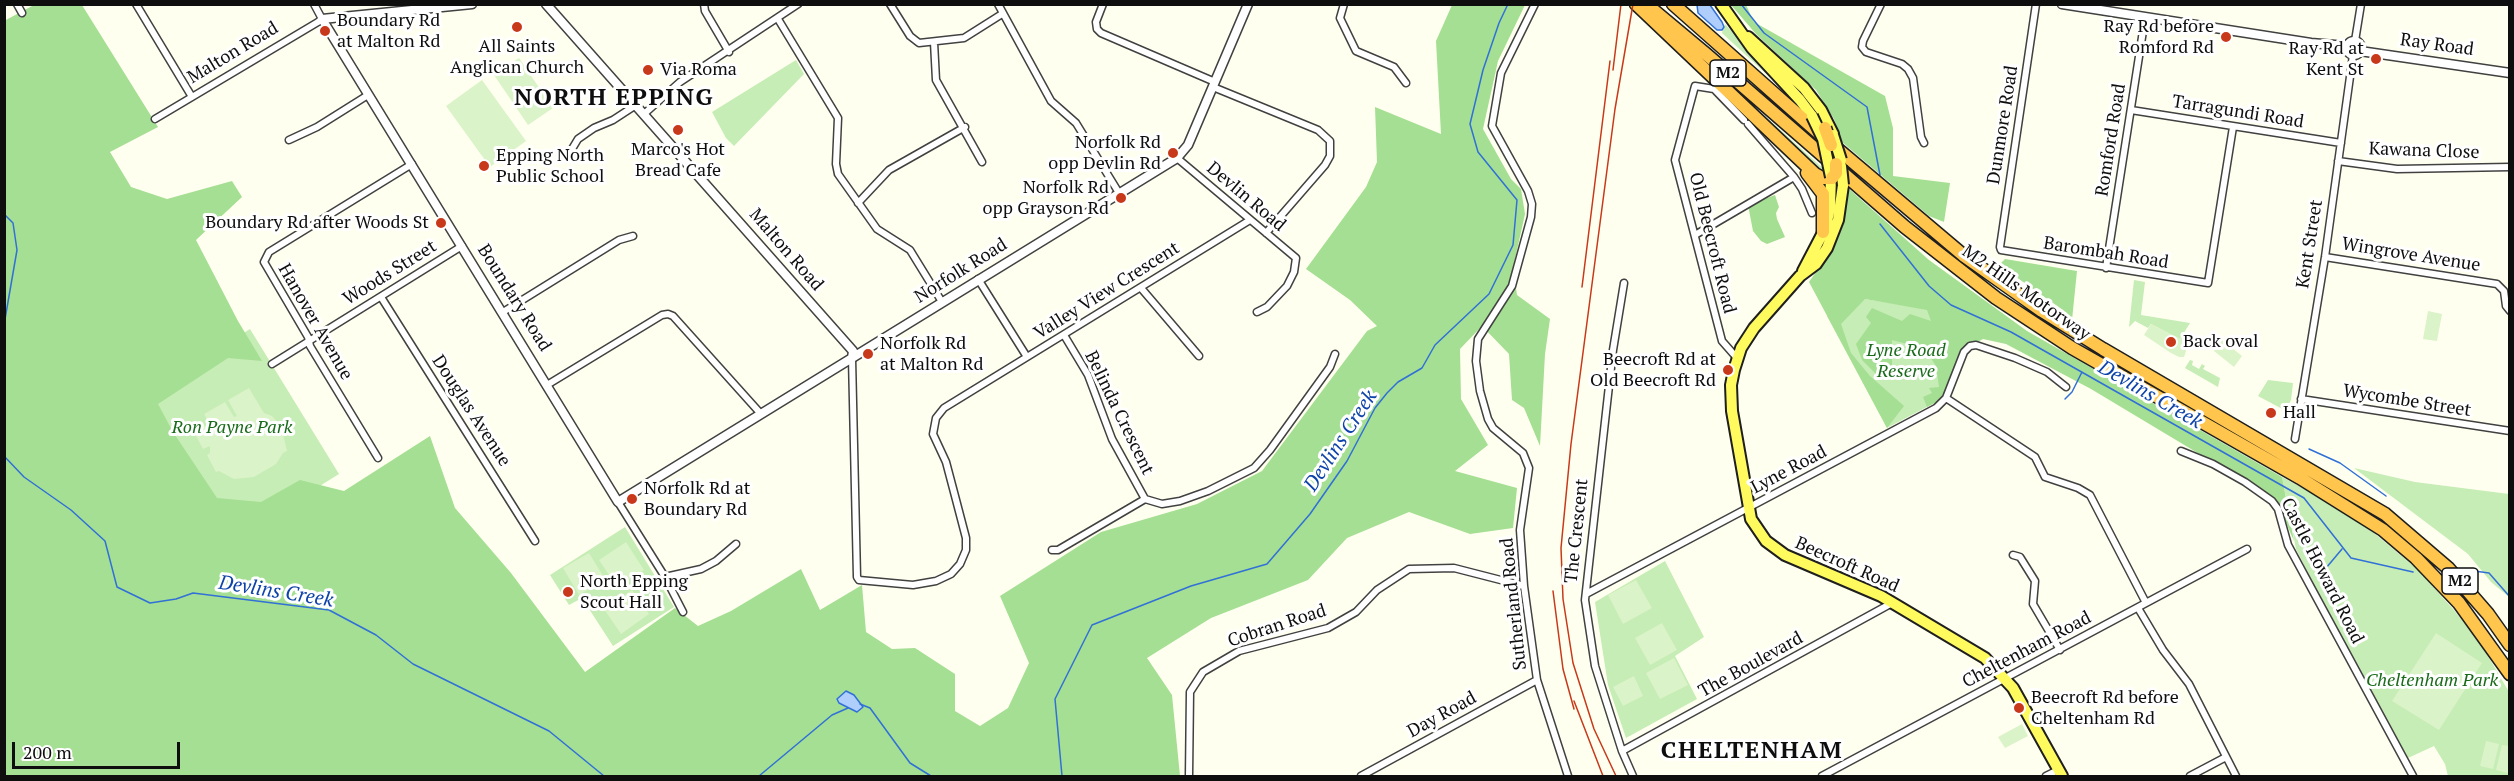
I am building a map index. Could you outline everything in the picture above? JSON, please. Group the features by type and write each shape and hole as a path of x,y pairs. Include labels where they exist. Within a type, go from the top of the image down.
{"highway":[{"name":"M2","path":"1636,4 1815,174 1822,178 1835,180"},
{"name":"M2 Hills Motorway","path":"1646,4 1905,227 1996,298 2072,348 2300,478 2383,530 2416,558 2459,603 2510,674"},
{"name":"M2 Hills Motorway","path":"1674,4 1904,206 1987,273 2081,336 2385,514 2448,568 2488,614 2510,645"},
{"name":"M2","path":"1763,125 1820,189 1824,200 1823,232"},
{"path":"1828,127 1836,164 1835,180"}],"main road":[{"name":"Beecroft Road","path":"1721,4 1752,48 1812,116 1823,140 1835,180 1839,220 1827,248 1816,264 1800,276 1754,328 1737,358 1731,385 1732,407 1748,509 1757,530 1774,549 1893,603 1979,654 2006,678 2060,773"},
{"name":"Beecroft Road","path":"1742,33 1757,43 1804,88 1828,127"},
{"name":"Beecroft Road","path":"1800,276 1823,232 1835,180"}],"street":[{"path":"17,4 22,13"},
{"path":"136,4 192,97"},
{"name":"Boundary Road","path":"314,4 665,577 683,612"},
{"name":"Malton Road","path":"156,119 322,19 472,4"},
{"name":"Malton Road","path":"546,4 853,351 856,574 859,580 922,585 945,577 960,564 966,550 966,538 946,462 933,434 933,424 944,408 1027,357"},
{"path":"704,4 705,11 729,52"},
{"path":"644,114 680,82 729,52 798,4"},
{"path":"890,4 913,40 919,43 964,38 1002,14"},
{"path":"998,4 1051,101 1076,123 1119,193"},
{"path":"1103,4 1096,22 1097,29 1101,33 1318,130 1330,141 1330,156 1325,165 1266,233"},
{"name":"Norfolk Road","path":"618,501 1177,158 1188,145 1248,4"},
{"path":"1344,4 1340,18 1356,51 1394,67 1406,83"},
{"name":"Sutherland Road","path":"1535,4 1501,73 1492,126 1528,191 1532,204 1531,217 1512,286 1478,339 1476,361 1480,391 1488,418 1493,428 1523,453 1528,468 1520,530 1524,586 1537,680 1568,777"},
{"path":"1881,4 1862,47 1866,52 1902,64 1908,69 1913,78 1921,137 1924,143"},
{"name":"Dunmore Road","path":"2001,250 2036,4"},
{"path":"2062,4 2348,46"},
{"path":"2355,41 2361,4"},
{"name":"Romford Road","path":"2106,268 2145,18"},
{"path":"778,19 836,113 839,123 837,169 877,229 910,250 942,302"},
{"path":"2351,41 2355,41 2360,45 2357,53 2348,51 2351,41"},
{"path":"934,42 936,80 965,128 982,162"},
{"name":"Ray Road","path":"2357,53 2510,73"},
{"name":"Kent Street","path":"2295,439 2357,53"},
{"name":"Old Beecroft Road","path":"1737,358 1722,341 1676,160 1695,86 1714,89 1794,177"},
{"path":"289,140 316,127 368,95"},
{"path":"572,149 578,139 594,128 613,120 636,105"},
{"name":"Tarragundi Road","path":"2132,110 2341,144"},
{"name":"Barombah Road","path":"2001,250 2208,283 2233,127"},
{"path":"858,203 889,170 965,128"},
{"name":"Devlin Road","path":"1177,158 1296,258 1294,272 1287,286 1267,307 1257,312"},
{"name":"Kawana Close","path":"2338,161 2397,169 2510,167"},
{"name":"Hanover Avenue","path":"378,458 266,267 266,256 412,164"},
{"path":"1695,235 1794,177 1812,213"},
{"name":"Valley View Crescent","path":"978,279 1027,357 1250,220"},
{"path":"503,312 619,240 633,236"},
{"name":"Woods Street","path":"273,364 462,246"},
{"name":"Wingrove Avenue","path":"2325,257 2498,284 2504,291 2506,306 2510,311"},
{"name":"The Crescent","path":"1624,283 1613,350 1586,594 1595,666 1622,751 1633,777"},
{"path":"1140,288 1199,356"},
{"name":"Douglas Avenue","path":"381,297 535,541"},
{"path":"547,385 662,315 668,314 673,316 761,414"},
{"name":"Belinda Crescent","path":"1064,335 1088,375 1112,439 1145,499 1162,504 1180,501 1208,491 1254,468 1270,450 1330,367 1335,354"},
{"path":"2066,387 2047,372 1976,345 1970,346 1964,352 1946,398 2035,457 2045,477 2078,488 2090,495 2146,603"},
{"name":"Lyne Road","path":"1586,594 1936,408 1946,398"},
{"name":"Wycombe Street","path":"2301,399 2510,431"},
{"name":"Castle Howard Road","path":"2181,451 2213,464 2245,482 2278,508 2288,544 2413,777"},
{"path":"1052,550 1058,550 1145,499"},
{"path":"665,577 701,569 716,561 736,544"},
{"name":"Cheltenham Road","path":"1822,777 2247,549"},
{"path":"2013,555 2020,557 2035,581 2033,604 2060,650"},
{"name":"Cobran Road","path":"1189,777 1190,692 1203,672 1239,651 1328,628 1356,612 1377,590 1409,569 1454,568 1524,586"},
{"name":"The Boulevard","path":"1622,751 1893,603"},
{"path":"2138,608 2163,650 2188,684 2236,777"},
{"name":"Day Road","path":"1361,777 1537,680"},
{"path":"2190,777 2226,757"},
{"path":"2046,777 2060,773"}],"green space":[{"path":"34,5 82,5 158,127 110,152 131,187 167,199 232,181 242,197 196,240 238,321 262,361 228,358 158,404 173,432 217,498 261,502 300,480 344,491 430,436 455,508 511,573 585,672 675,608 698,626 731,611 801,569 820,610 862,585 866,632 892,649 915,648 955,674 955,711 980,726 1008,708 1029,663 1000,596 1101,532 1197,504 1262,471 1367,331 1377,326 1350,300 1306,269 1366,187 1377,162 1375,107 1441,134 1436,41 1452,5 1525,5 1498,61 1483,129 1511,179 1521,189 1525,214 1513,268 1517,295 1550,319 1545,354 1540,446 1524,408 1512,400 1509,354 1482,326 1460,349 1461,399 1488,445 1455,471 1517,488 1513,528 1470,534 1409,512 1347,538 1308,580 1211,618 1147,658 1172,695 1180,776 5,776 4,21"},
{"path":"1731,5 1746,5 1754,22 1885,96 1893,128 1893,176 1950,183 1944,222 1929,216 1842,142 1834,119 1816,90 1756,34"},
{"path":"1725,24 1745,46 1799,104 1722,33"},
{"path":"519,58 553,108 528,125 494,75"},
{"path":"796,60 804,74 734,146 726,138 712,112"},
{"path":"482,80 526,141 490,167 446,106"},
{"path":"1731,88 1734,88 1827,172 1823,174"},
{"path":"1848,188 1929,260 2027,331 2282,477 2294,541 2276,500 2091,389 2006,344 1983,339 1969,347 1940,400 1927,407 1923,397 1932,393 1929,388 1939,387 1936,366 1925,349 1892,340 1892,365 1885,375 1879,377 1862,360 1856,344 1871,323 1866,317 1872,308 1902,321 1910,314 1931,321 1927,310 1865,299 1841,324 1851,353 1870,376 1904,406 1887,428 1809,282 1835,245 1843,225"},
{"path":"1775,195 1779,207 1776,213 1777,219 1785,237 1767,244 1761,241 1753,231 1748,205"},
{"path":"2005,259 2077,271 2072,320 2063,310 1999,265"},
{"path":"2134,280 2145,282 2141,315 2190,323 2180,339 2151,324 2148,328 2135,321 2129,327"},
{"name":"Lyne Road Reserve","path":"1865,299 1927,309 1957,345 1940,400 1887,428 1827,316"},
{"path":"2428,311 2442,314 2437,341 2423,339"},
{"name":"Back oval","path":"2151,324 2180,339 2185,332 2191,336 2184,357 2171,353 2144,335"},
{"name":"Ron Payne Park","path":"250,329 339,474 225,545 135,400"},
{"path":"2222,340 2242,356 2234,367 2214,351"},
{"path":"2190,360 2193,361 2192,365 2199,369 2202,364 2205,366 2203,369 2220,378 2218,387 2185,368"},
{"path":"2268,380 2293,383 2291,400 2286,411 2258,396"},
{"path":"249,388 264,413 272,416 281,426 287,451 276,464 254,477 234,479 219,471 216,472 207,455 210,453 210,446 203,449 194,432 207,425 213,435 215,432 204,414 225,402 234,417 237,416 228,400"},
{"path":"2354,468 2415,482 2509,494 2509,597 2491,582 2468,554"},
{"name":"Cheltenham Park","path":"2282,477 2329,502 2374,533 2416,568 2481,644 2509,692 2509,776 2448,776 2445,764 2434,746 2408,758 2397,744 2364,686 2296,549"},
{"path":"625,527 674,607 613,646 582,598 569,605 550,575"},
{"path":"626,542 644,570 617,587 599,560"},
{"path":"589,553 605,579 579,595 563,568"},
{"path":"1665,561 1704,637 1675,656 1697,699 1626,738 1608,685 1595,602"},
{"path":"1636,580 1652,608 1623,624 1608,595"},
{"path":"632,590 649,614 621,634 604,609"},
{"path":"1662,623 1677,650 1650,665 1635,638"},
{"path":"2436,633 2482,663 2439,730 2392,701"},
{"path":"1674,658 1688,685 1660,699 1646,673"},
{"path":"1634,676 1643,696 1623,706 1613,687"},
{"path":"2022,724 2028,736 2005,748 1998,737"},
{"path":"2486,741 2499,744 2493,769 2480,766"},
{"path":"2502,745 2509,746 2508,773 2496,770"}],"water":[{"path":"1697,5 1710,5 1722,22 1724,27 1722,30 1717,30 1698,13"},
{"path":"846,691 854,695 863,707 857,712 839,703 837,699"}],"waterway":[{"name":"Devlins Creek","path":"1062,776 1055,699 1092,625 1191,586 1267,564 1310,514 1347,461 1375,408 1387,393 1398,382 1422,368 1435,345 1489,294 1513,245 1517,200 1478,152 1470,124 1483,70 1508,4"},
{"name":"Devlins Creek","path":"1741,4 1764,33 1867,107 1880,175"},
{"path":"4,214 13,223 17,250 4,325"},
{"name":"Devlins Creek","path":"1880,224 1929,286 1951,305 2011,332 2304,498 2351,558 2413,572"},
{"path":"2065,399 2072,392 2082,372"},
{"path":"2309,449 2340,463 2386,496"},
{"name":"Devlins Creek","path":"4,456 24,477 71,510 105,541 117,587 150,603 176,599 193,593 329,610 376,635 413,664 549,731 604,776"},
{"path":"2321,574 2342,549"},
{"name":"Devlins Creek","path":"2467,570 2489,573 2510,597"},
{"name":"Devlins Creek","path":"860,704 870,708 910,763 931,776"},
{"name":"Devlins Creek","path":"759,776 832,715 848,708"}],"railway":[{"path":"1613,70 1621,4"},
{"path":"1616,776 1594,729 1573,663 1563,599 1561,548 1571,444 1615,109 1633,4"},
{"path":"1582,287 1610,61"},
{"path":"1553,591 1563,669 1574,709"},
{"path":"1574,701 1603,776"}],"place":[{"name":"All Saints Anglican Church","path":"517,27"},
{"name":"Boundary Rd at Malton Rd","path":"325,31"},
{"name":"Ray Rd before Romford Rd","path":"2226,37"},
{"name":"Ray Rd at Kent St","path":"2376,59"},
{"name":"Via Roma","path":"648,70"},
{"name":"Marco's Hot Bread Cafe","path":"678,130"},
{"name":"Norfolk Rd opp Devlin Rd","path":"1173,153"},
{"name":"Epping North Public School","path":"484,166"},
{"name":"Norfolk Rd opp Grayson Rd","path":"1121,198"},
{"name":"Boundary Rd after Woods St","path":"441,223"},
{"name":"Back oval","path":"2171,342"},
{"name":"Norfolk Rd at Malton Rd","path":"868,354"},
{"name":"Beecroft Rd at Old Beecroft Rd","path":"1728,370"},
{"name":"Hall","path":"2271,413"},
{"name":"Norfolk Rd at Boundary Rd","path":"632,499"},
{"name":"North Epping Scout Hall","path":"568,592"},
{"name":"Beecroft Rd before Cheltenham Rd","path":"2019,708"}],"district":[{"name":"NORTH EPPING","path":"614,98"},
{"name":"CHELTENHAM","path":"1752,751"}]}
